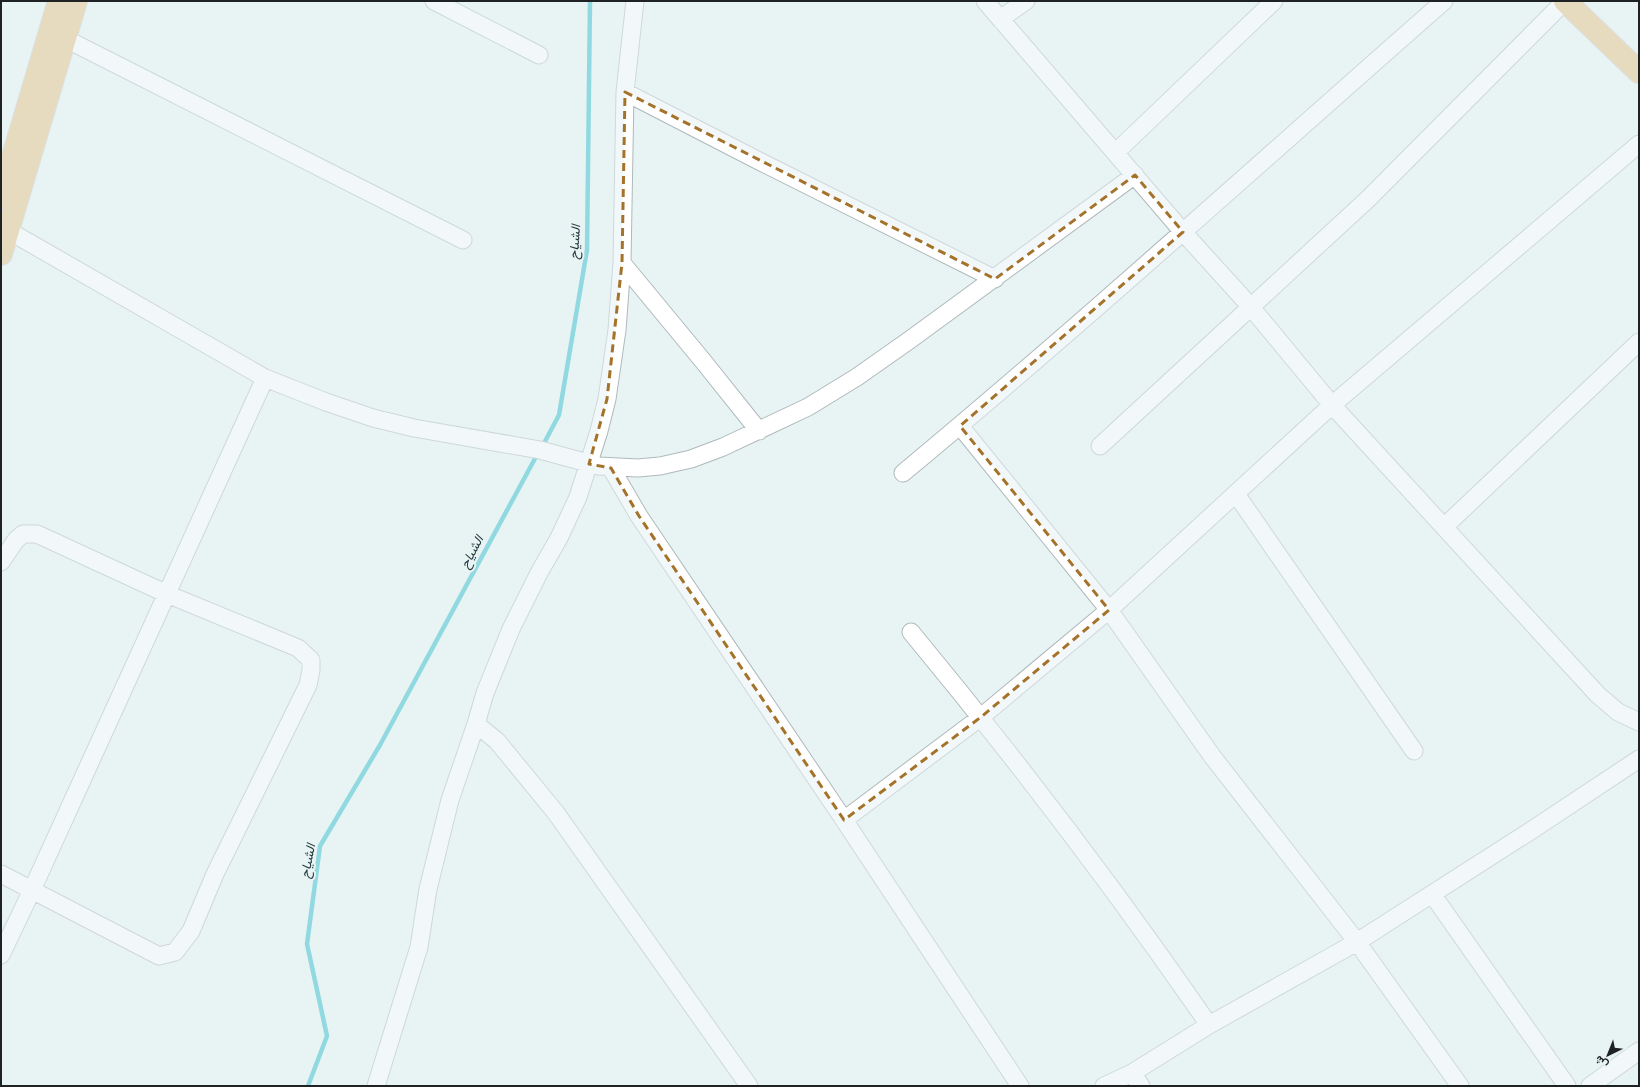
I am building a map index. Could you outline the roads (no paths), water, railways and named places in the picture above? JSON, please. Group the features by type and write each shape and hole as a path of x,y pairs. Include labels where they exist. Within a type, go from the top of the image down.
{"main road":[{"path":"1,197 59,1"},
{"path":"1,254 76,1"},
{"path":"1565,1 1637,64"}],"street":[{"path":"434,1 539,55"},
{"path":"376,1086 419,948 428,889 450,800 485,693 511,629 540,571 559,538 578,497 607,399 617,330 622,263 625,92 635,1"},
{"path":"985,1 1183,232 1250,306 1332,405 1598,695 1618,712 1639,722"},
{"path":"1000,19 1026,1"},
{"path":"1116,152 1274,1"},
{"path":"903,473 960,426 1183,232 1444,1"},
{"path":"1100,446 1250,306 1368,199 1565,1"},
{"path":"64,38 463,240"},
{"path":"625,92 759,162 995,279"},
{"path":"844,820 981,717 1109,610 1332,405 1639,144"},
{"path":"9,231 265,378 326,402 373,418 473,439 540,450 589,464 612,468 660,466 691,459 723,447 808,407 857,376 995,279 1135,175"},
{"path":"622,263 699,355 759,431"},
{"path":"1444,527 1639,342"},
{"path":"1,955 265,378"},
{"path":"960,426 1109,610 1212,756 1357,942 1460,1086"},
{"path":"612,468 639,516 844,820 1020,1086"},
{"path":"1236,494 1414,751"},
{"path":"1,562 16,540 23,534 37,534 166,594 298,648 311,660 308,685 214,874 191,931 175,952 159,956 1,874"},
{"path":"911,632 981,717 1158,952 1209,1025"},
{"path":"476,724 497,741 556,813 749,1086"},
{"path":"1104,1086 1137,1079 1209,1025 1357,942 1639,759"},
{"path":"1432,894 1567,1086"},
{"path":"1590,1086 1639,1051"}],"waterway":[{"name":"الشياح","path":"542,447 559,415 587,250 590,1"},
{"name":"الشياح","path":"308,1086 327,1036 307,944 320,846 380,745 538,453"}]}
